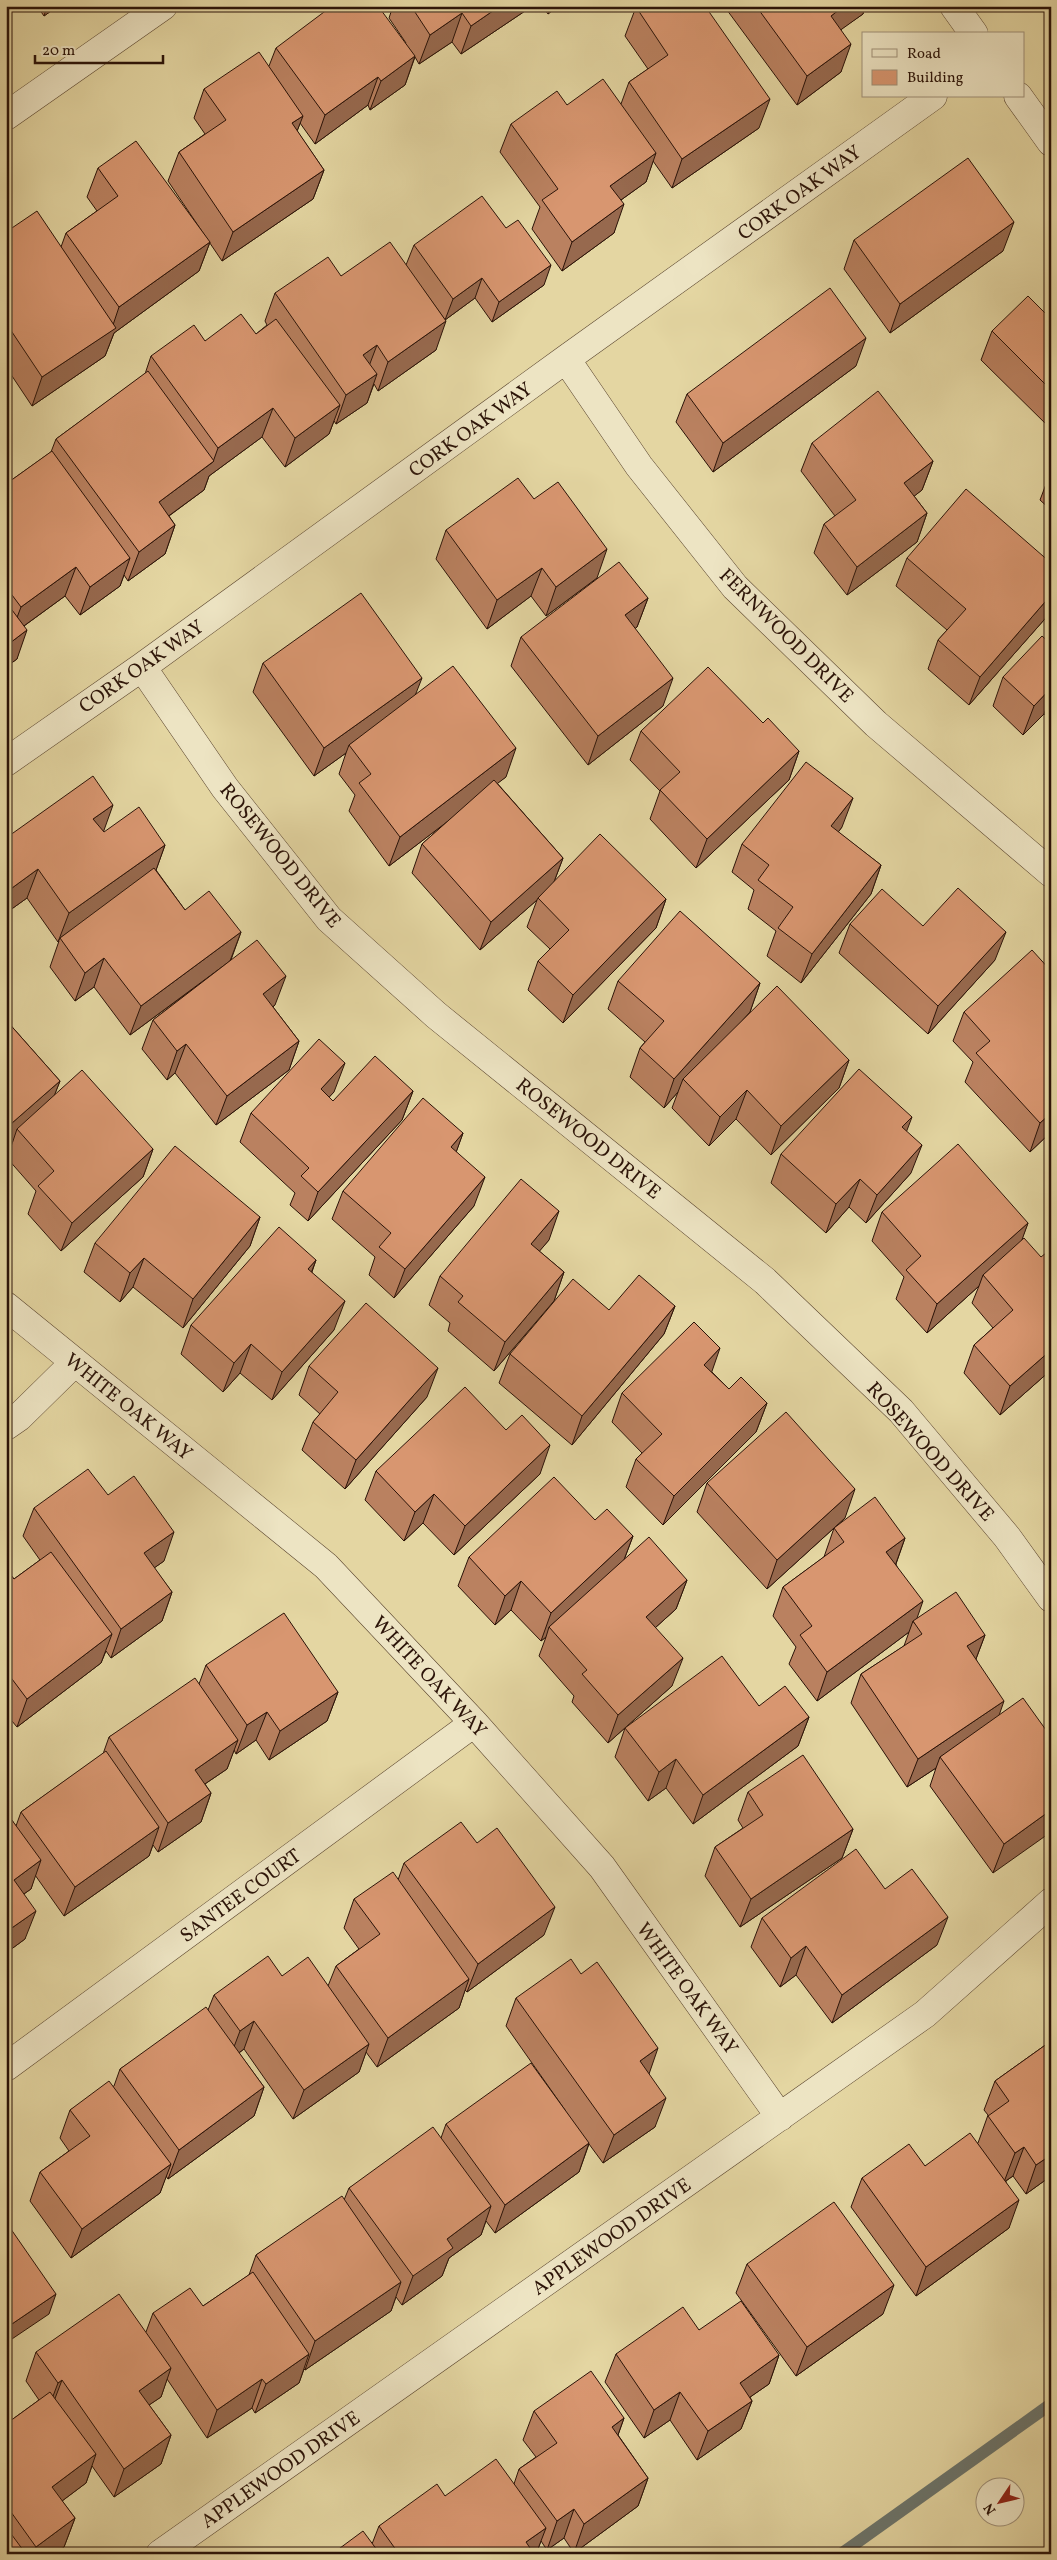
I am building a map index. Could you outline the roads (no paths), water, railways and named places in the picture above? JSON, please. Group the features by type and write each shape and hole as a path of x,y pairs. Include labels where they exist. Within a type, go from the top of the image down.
{"street":[{"path":"6,116 163,6"},
{"path":"954,6 973,32"},
{"name":"CORK OAK WAY","path":"6,762 142,667 566,359 930,98"},
{"path":"1019,98 1051,142"},
{"name":"FERNWOOD DRIVE","path":"566,359 639,466 735,587 876,724 1051,874"},
{"name":"ROSEWOOD DRIVE","path":"142,667 225,788 329,919 436,1015 772,1288 901,1411 1007,1538 1051,1598"},
{"name":"WHITE OAK WAY","path":"6,1306 326,1566 474,1723 602,1867 780,2117"},
{"path":"6,1426 19,1417 75,1362"},
{"name":"SANTEE COURT","path":"6,2067 474,1723"},
{"name":"APPLEWOOD DRIVE","path":"160,2554 925,2014 1051,1902"}],"waterway":[{"path":"841,2554 1051,2404"}]}
